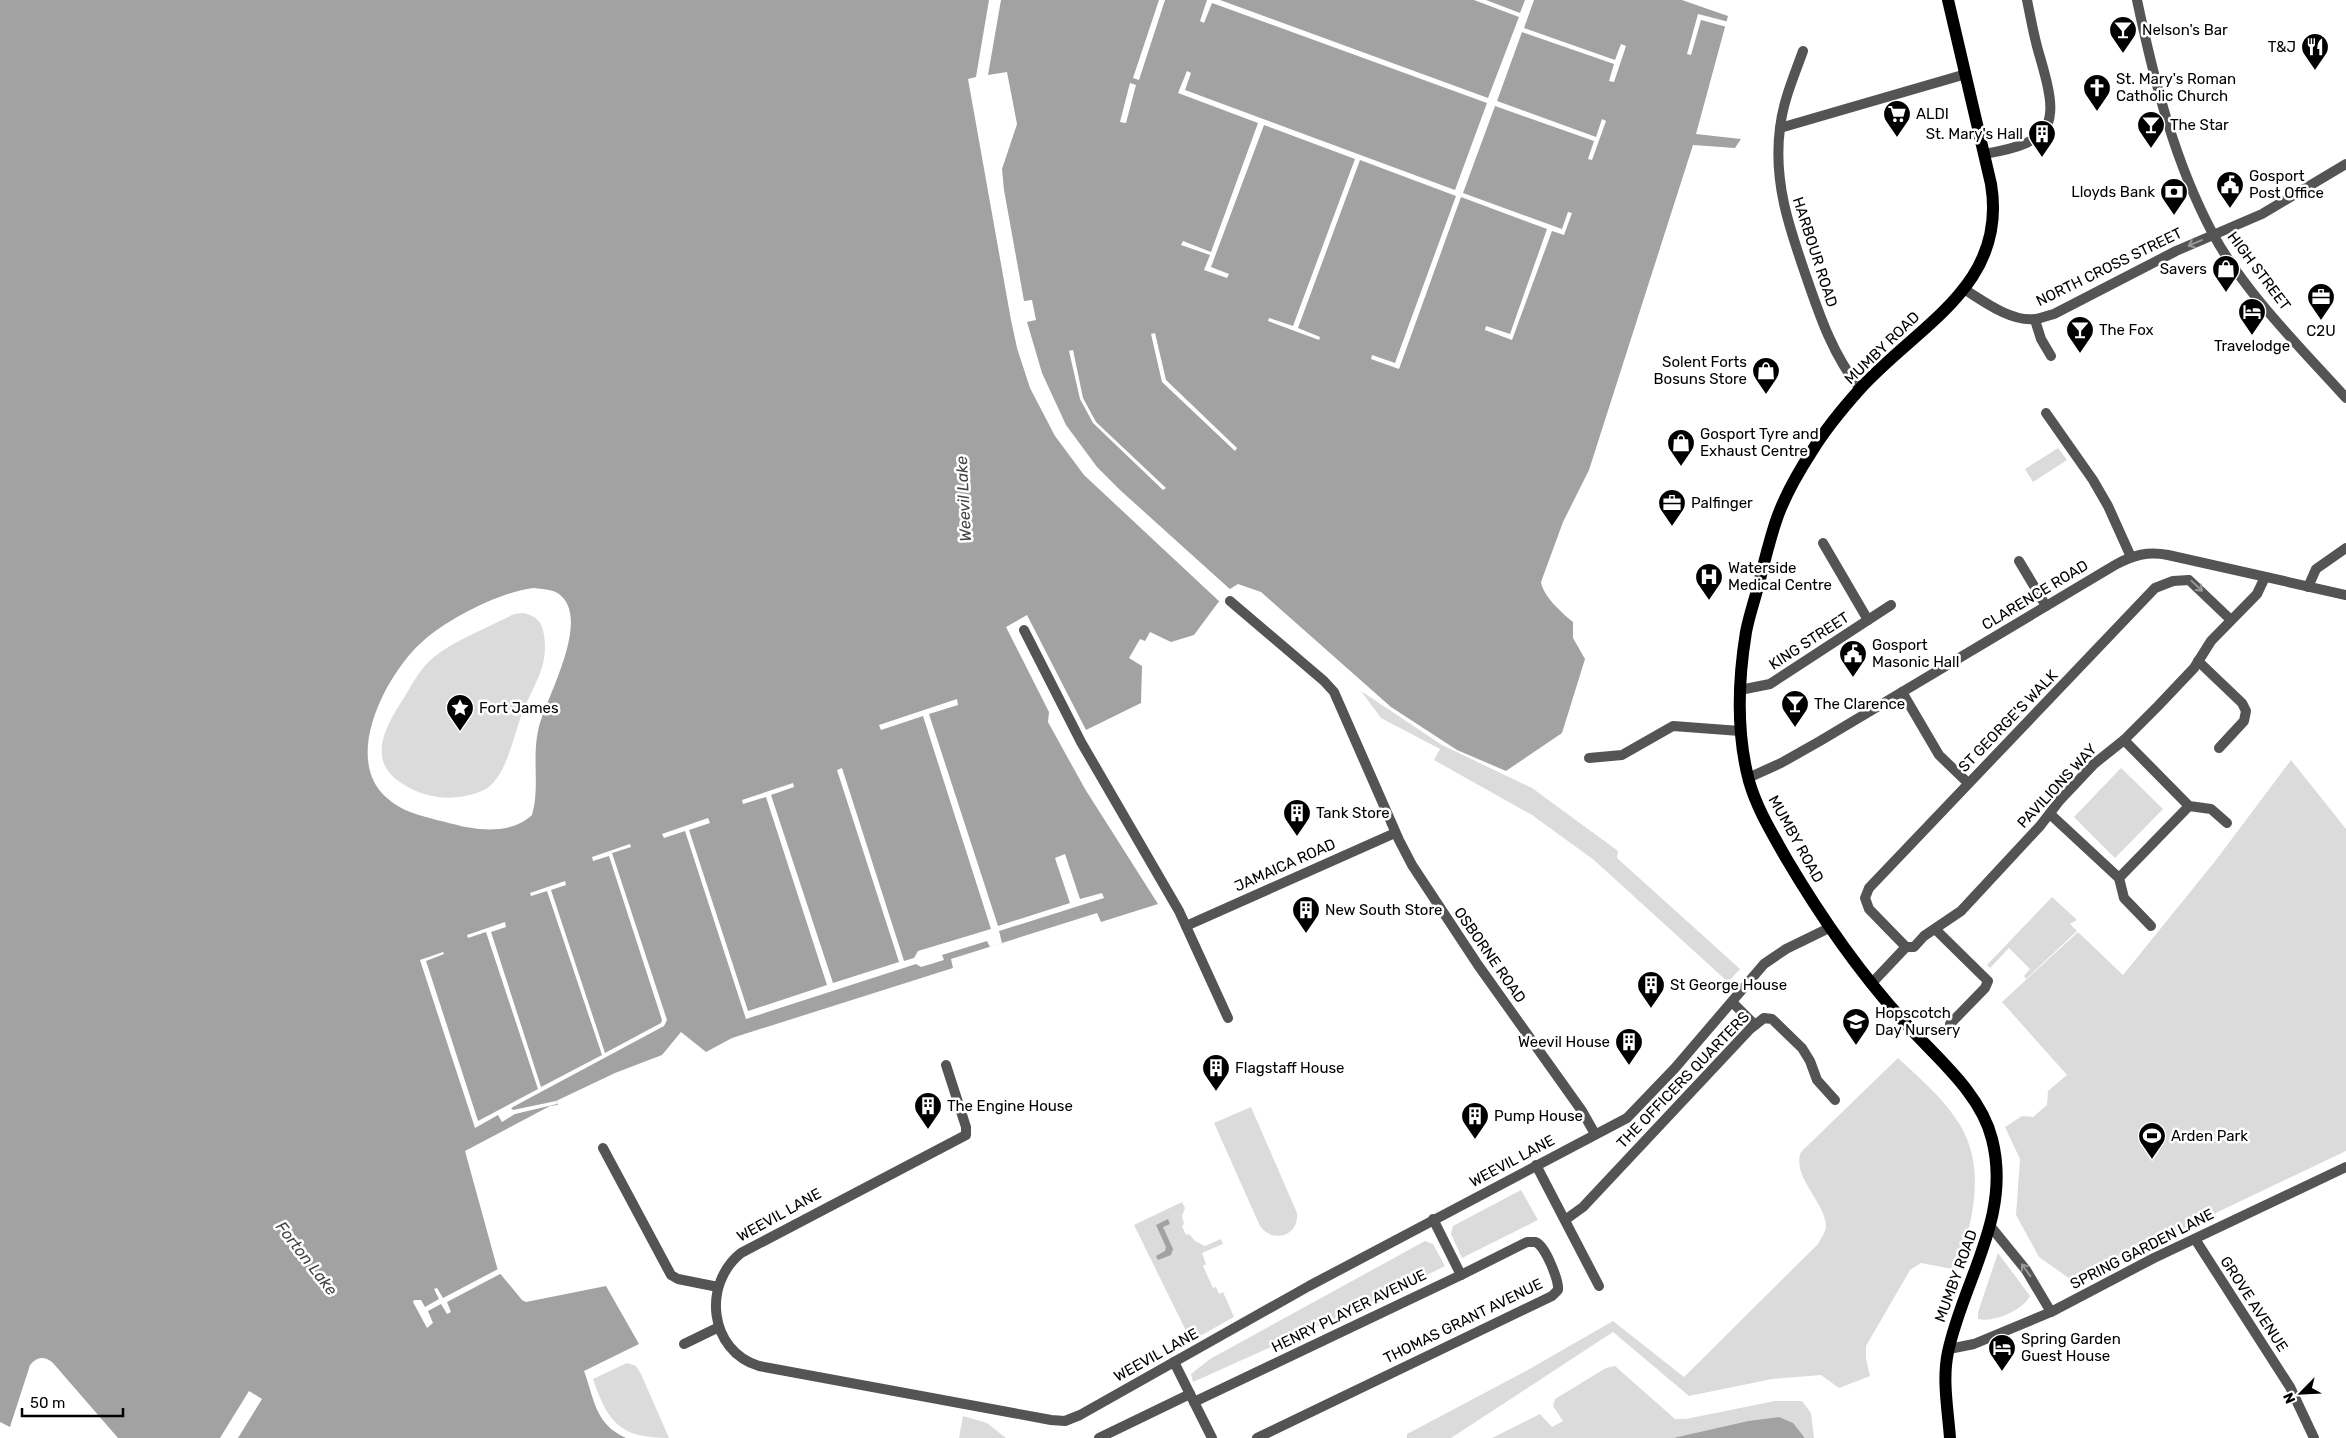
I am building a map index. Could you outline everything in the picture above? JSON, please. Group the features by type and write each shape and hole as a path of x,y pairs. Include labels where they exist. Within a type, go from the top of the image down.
{"main road":[{"name":"MUMBY ROAD","path":"1948,0 1993,200 1992,231 1980,264 1964,289 1946,309 1860,389 1812,450 1776,518 1746,630 1740,690 1740,731 1748,778 1764,818 1829,928 1871,984 1970,1094 1988,1123 1997,1159 1997,1177 1991,1226 1964,1300 1949,1350 1946,1387 1950,1438"}],"street":[{"path":"1984,154 2010,149 2027,142 2040,134 2051,118 2050,91 2038,50 2027,0"},
{"name":"HIGH STREET","path":"2137,0 2154,78 2165,115 2192,189 2214,235 2257,298 2346,398"},
{"name":"HARBOUR ROAD","path":"1803,51 1788,95 1780,128 1778,170 1786,218 1833,348 1844,369 1860,389"},
{"path":"1780,128 1966,74"},
{"name":"NORTH CROSS STREET","path":"1964,289 2005,312 2034,320 2072,305 2176,251 2262,214 2346,164"},
{"path":"2034,320 2040,339 2051,356"},
{"path":"2046,414 2093,480 2108,506 2132,557"},
{"path":"1822,543 1868,620"},
{"path":"2308,587 2316,569 2346,548"},
{"name":"CLARENCE ROAD","path":"1748,778 1782,763 2132,557 2146,553 2163,554 2346,595"},
{"path":"2019,561 2046,606"},
{"name":"PAVILIONS WAY","path":"1871,984 1906,948 1914,947 1924,936 1960,911 2094,764 2124,740 2198,661 2209,644 2257,594 2265,577"},
{"name":"ST GEORGE'S WALK","path":"1906,948 1871,912 1865,900 1866,893 1873,882 2154,590 2166,583 2189,580 2234,618"},
{"name":"OSBORNE ROAD","path":"1230,601 1331,688 1396,832 1425,886 1582,1111 1595,1134"},
{"name":"KING STREET","path":"1740,690 1770,684 1890,605"},
{"path":"1024,630 1081,742 1186,926 1228,1018"},
{"path":"2198,661 2242,703 2246,711 2244,721 2219,748"},
{"path":"1902,692 1939,755 1968,784"},
{"path":"1589,758 1622,755 1670,727 1740,731"},
{"path":"2124,740 2189,806 2209,808 2227,823"},
{"path":"2118,878 2189,806"},
{"path":"2050,814 2118,878 2124,898 2151,926"},
{"name":"JAMAICA ROAD","path":"1186,926 1396,832"},
{"name":"WEEVIL LANE","path":"946,1065 967,1132 965,1136 813,1213 741,1253 726,1270 718,1287 715,1306 719,1327 724,1338 737,1354 759,1366 1059,1422 1080,1415 1433,1219 1627,1118 1636,1111 1732,1002 1753,974 1772,957 1829,928"},
{"path":"1935,929 1988,981 1984,988 1950,1024"},
{"path":"1732,1002 1755,1024"},
{"name":"THE OFFICERS QUARTERS","path":"1565,1220 1583,1207 1755,1024 1768,1018 1776,1023 1804,1052 1817,1080 1835,1100"},
{"path":"603,1148 671,1274 678,1278 718,1287"},
{"path":"1536,1165 1599,1286"},
{"name":"SPRING GARDEN LANE","path":"1949,1350 1974,1344 2051,1312 2346,1167"},
{"path":"1433,1219 1460,1275"},
{"path":"1991,1226 2026,1270 2051,1312"},
{"name":"GROVE AVENUE","path":"2195,1240 2290,1387 2314,1438"},
{"name":"THOMAS GRANT AVENUE","path":"1257,1438 1552,1296 1558,1290 1559,1281 1541,1245 1534,1242 1527,1242 1460,1275"},
{"name":"HENRY PLAYER AVENUE","path":"1099,1438 1192,1398 1460,1275"},
{"path":"684,1344 719,1327"},
{"path":"1174,1362 1212,1438"}],"shaded area":[{"path":"2058,448 2067,460 2033,482 2025,469"},
{"path":"523,613 538,620 542,626 545,647 544,657 539,676 522,714 507,759 493,783 484,790 473,794 447,798 421,793 397,780 388,771 383,760 383,738 393,716 421,670 434,657 453,645 514,614"},
{"path":"1361,691 1442,745 1532,788 1618,851 1617,858 1740,969 1728,982 1594,860 1532,815 1434,760 1440,749 1381,718"},
{"path":"2291,760 2346,829 2346,1151 2073,1281 2039,1257 2016,1215 2020,1159 2005,1127 2022,1116 2033,1117 2047,1105 2048,1091 2067,1075 2002,1002 2078,932 2123,975 2216,860"},
{"path":"2121,768 2163,809 2115,858 2074,817"},
{"path":"2052,897 2077,920 2070,924 2077,931 2026,979 2024,976 2030,969 2009,948 1990,968 1987,965"},
{"path":"1898,1058 1942,1100 1965,1134 1975,1172 1975,1192 1968,1231 1957,1270 1921,1263 1910,1270 1866,1346 1866,1359 1870,1376 1839,1388 1821,1375 1772,1379 1689,1396 1613,1332 1451,1438 1407,1438 1407,1434 1526,1371 1613,1321 1684,1377 1818,1244 1826,1228 1825,1217 1801,1170 1799,1161 1801,1152"},
{"path":"1251,1107 1297,1213 1297,1221 1294,1227 1284,1235 1272,1235 1265,1232 1260,1226 1214,1123"},
{"path":"1521,1190 1538,1220 1462,1258 1451,1234 1453,1226"},
{"path":"1182,1202 1185,1208 1182,1216 1184,1224 1182,1226 1186,1235 1189,1234 1195,1241 1205,1246 1221,1239 1223,1244 1202,1253 1206,1264 1203,1266 1213,1288 1216,1287 1219,1294 1223,1292 1234,1317 1191,1341 1134,1225"},
{"path":"1425,1241 1433,1244 1445,1266 1385,1296 1193,1382 1191,1374 1210,1359"},
{"path":"1998,1253 2030,1296 2021,1306 2007,1314 1991,1319 1978,1319 1978,1312"},
{"path":"627,1363 636,1366 641,1374 669,1438 639,1435 627,1431 618,1425 604,1407 593,1379"},
{"path":"1615,1366 1675,1419 1686,1419 1775,1401 1802,1401 1811,1413 1814,1438 1805,1438 1779,1417 1748,1421 1673,1438 1492,1438 1540,1414 1552,1427 1563,1421 1553,1406 1555,1399 1606,1368"},
{"path":"963,1416 987,1423 1006,1438 959,1438"}],"water":[{"path":"0,0 1682,0 1728,16 1696,134 1741,139 1735,148 1693,145 1589,470 1563,522 1541,582 1549,598 1573,622 1573,638 1585,659 1562,733 1506,771 1457,750 1391,707 1261,592 1238,584 1230,589 1217,604 1194,635 1171,642 1150,632 1145,641 1140,639 1129,658 1142,666 1141,703 1086,730 1027,615 1006,627 1049,712 1048,722 1085,789 1158,904 1101,922 1097,913 951,959 953,968 732,1038 706,1052 681,1032 662,1055 615,1073 556,1101 558,1105 550,1106 465,1151 498,1271 522,1300 526,1302 606,1286 639,1344 584,1371 594,1402 602,1419 608,1426 626,1438 118,1438 53,1363 41,1358 35,1360 30,1365 10,1427 0,1422","holes":["533,588 550,590 559,594 568,606 571,622 564,661 538,731 532,815 524,821 505,828 484,829 427,817 401,808 387,798 374,781 368,762 369,740 374,717 383,695 395,674 422,642 445,624 490,601"]},
{"path":"1168,1219 1170,1224 1163,1227 1173,1249 1171,1255 1158,1260 1156,1256 1165,1251 1166,1247 1156,1225"},
{"path":"1779,1417 1793,1423 1805,1438 1673,1438 1748,1421"}],"pier":[{"path":"989,0 1001,0 988,75 1007,72 1017,124 1002,169 1004,190 1024,301 1032,300 1036,320 1027,322 1042,373 1066,425 1097,467 1232,591 1221,603 1084,475 1055,436 1030,388 1017,348 1011,320 968,79 976,77"},
{"path":"1159,0 1165,0 1139,80 1133,78"},
{"path":"1207,0 1220,0 1488,98 1519,17 1474,0 1486,0 1520,13 1525,0 1534,0 1524,28 1615,60 1621,44 1626,46 1614,82 1609,81 1614,64 1522,32 1497,101 1596,137 1602,119 1606,121 1592,160 1588,159 1594,141 1495,106 1463,193 1562,229 1568,212 1572,213 1564,235 1552,231 1512,340 1485,330 1486,326 1510,334 1547,229 1461,197 1399,369 1371,359 1372,355 1395,363 1456,196 1360,160 1298,328 1320,337 1319,340 1268,321 1269,318 1293,326 1355,159 1264,125 1211,267 1229,274 1227,278 1204,270 1210,255 1181,245 1183,241 1211,252 1258,123 1178,93 1187,71 1191,73 1185,90 1455,190 1487,103 1212,3 1204,23 1200,21"},
{"path":"1698,14 1729,22 1727,27 1701,20 1691,55 1687,54"},
{"path":"1130,83 1136,85 1126,123 1120,122"},
{"path":"1155,333 1166,380 1237,448 1235,451 1162,382 1151,334"},
{"path":"1073,350 1083,398 1096,422 1166,488 1163,490 1093,423 1080,399 1069,351"},
{"path":"957,699 958,705 929,714 998,926 1070,903 1055,858 1065,854 1080,899 1102,893 1104,898 999,931 1002,943 990,947 987,941 942,955 944,960 921,967 916,964 746,1019 685,831 664,838 662,834 708,818 710,823 689,830 748,1011 827,985 766,797 743,804 742,800 793,783 794,787 771,795 833,983 899,962 837,770 842,768 904,961 914,958 918,951 991,929 923,716 881,730 879,725"},
{"path":"630,844 631,847 612,853 667,1020 664,1026 511,1108 513,1110 556,1101 557,1104 515,1114 502,1122 498,1115 475,1128 420,960 443,952 444,954 426,961 478,1121 538,1089 486,932 468,938 467,935 505,922 506,927 491,932 541,1087 602,1055 547,891 531,896 530,893 565,881 566,885 551,890 605,1053 661,1023 662,1020 609,856 593,861 592,857"},
{"path":"500,1268 502,1273 447,1302 451,1312 447,1314 441,1304 428,1311 433,1323 427,1328 413,1302 414,1300 421,1300 425,1307 439,1299 434,1289 437,1288 443,1298"},
{"path":"249,1391 262,1399 238,1438 220,1438"}],"place":[{"name":"Nelson's Bar","path":"2123,54"},
{"name":"T&J","path":"2315,71"},
{"name":"St. Mary's Roman Catholic Church","path":"2097,112"},
{"name":"ALDI","path":"1897,138"},
{"name":"The Star","path":"2151,149"},
{"name":"St. Mary's Hall","path":"2042,158"},
{"name":"Gosport Post Office","path":"2230,209"},
{"name":"Lloyds Bank","path":"2174,216"},
{"name":"Savers","path":"2226,293"},
{"name":"C2U","path":"2321,321"},
{"name":"Travelodge","path":"2252,336"},
{"name":"The Fox","path":"2080,354"},
{"name":"Solent Forts Bosuns Store","path":"1766,395"},
{"name":"Gosport Tyre and Exhaust Centre","path":"1681,467"},
{"name":"Palfinger","path":"1672,527"},
{"name":"Waterside Medical Centre","path":"1709,601"},
{"name":"Gosport Masonic Hall","path":"1853,678"},
{"name":"The Clarence","path":"1795,728"},
{"name":"Fort James","path":"460,732"},
{"name":"Tank Store","path":"1297,837"},
{"name":"New South Store","path":"1306,934"},
{"name":"St George House","path":"1651,1009"},
{"name":"Hopscotch Day Nursery","path":"1856,1046"},
{"name":"Weevil House","path":"1629,1066"},
{"name":"Flagstaff House","path":"1216,1092"},
{"name":"The Engine House","path":"928,1130"},
{"name":"Pump House","path":"1475,1140"},
{"name":"Arden Park","path":"2152,1160"},
{"name":"Spring Garden Guest House","path":"2002,1372"}],"water label":[{"name":"Weevil Lake","path":"963,499"},
{"name":"Forton Lake","path":"307,1258"}]}
